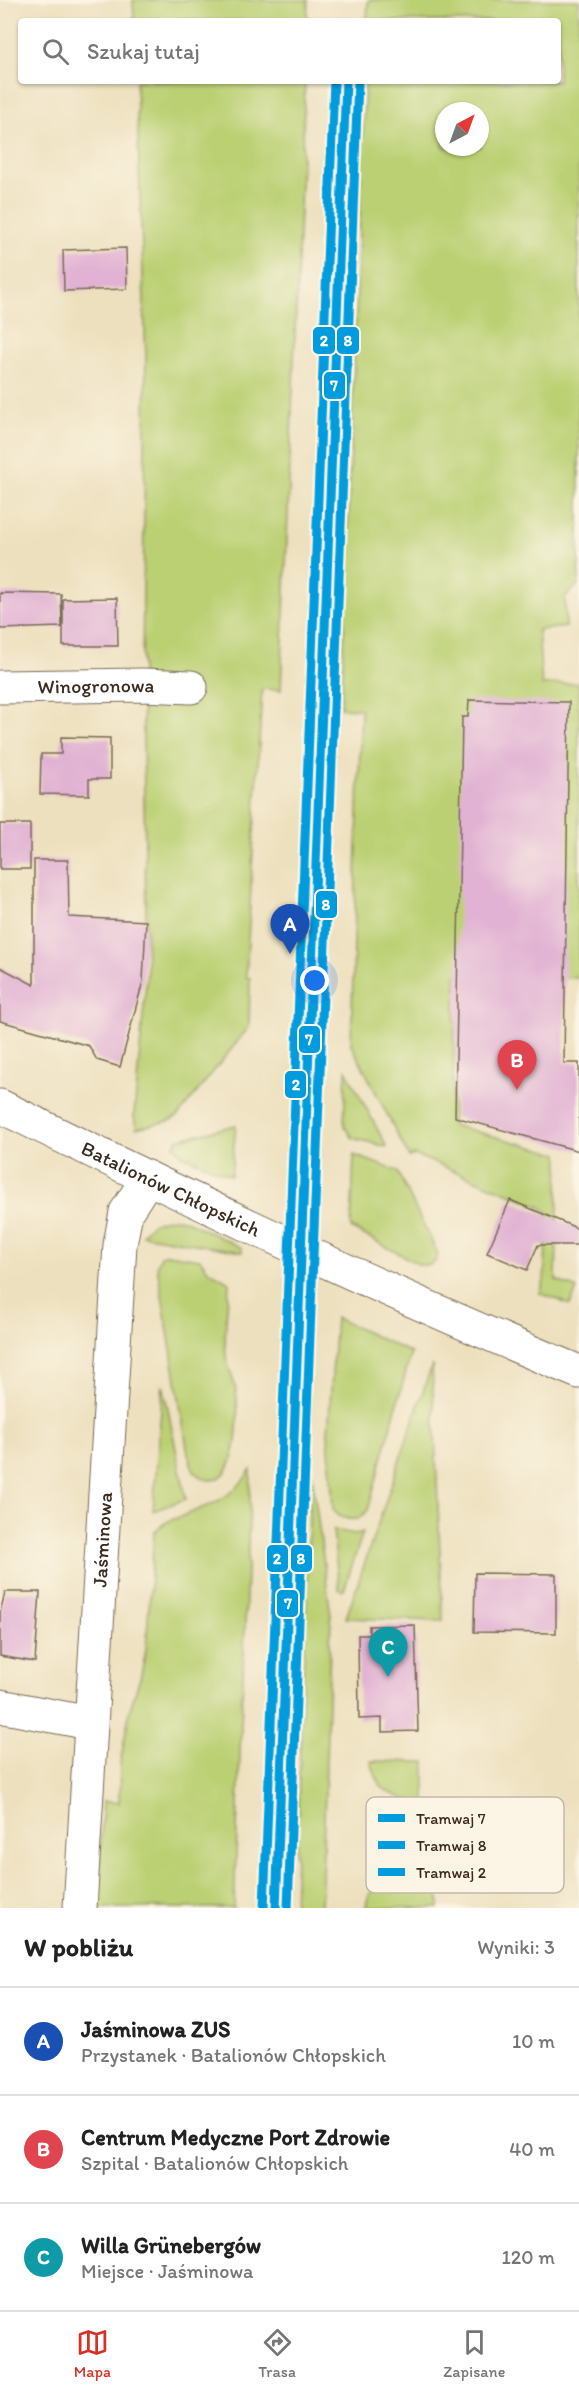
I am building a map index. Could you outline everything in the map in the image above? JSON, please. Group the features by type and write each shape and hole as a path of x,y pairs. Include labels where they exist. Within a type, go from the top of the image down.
{"street":[{"name":"Winogronowa","path":"0,687 143,685 191,687"},
{"name":"Batalionów Chłopskich","path":"0,1106 243,1223 579,1372"},
{"name":"Jaśminowa","path":"80,1908 120,1238 126,1212 148,1178"},
{"path":"0,1706 90,1723"}],"green space":[{"path":"133,0 308,0 307,18 134,18"},
{"path":"368,0 579,0 579,584 565,597 566,627 538,630 542,685 579,683 579,978 456,975 452,1125 559,1154 556,1280 577,1289 570,1305 540,1293 544,1281 548,1213 539,1206 420,1157 414,1155 409,1157 351,1044 361,709 341,708 365,84 561,84 561,18 367,18"},
{"path":"136,84 305,84 281,690 262,689 246,977 250,978 249,1027 178,1116 169,1121 136,1128 134,1116 147,972 142,675 146,359"},
{"path":"346,1070 387,1147 353,1138 344,1126"},
{"path":"236,1125 231,1176 182,1155 174,1146 178,1139"},
{"path":"354,1155 397,1171 438,1254 436,1261 430,1265 420,1265 351,1228"},
{"path":"174,1218 187,1221 242,1248 242,1252 142,1235 155,1222"},
{"path":"167,1254 200,1259 208,1270 229,1282 225,1348 236,1391 237,1430 231,1461 225,1472 217,1479 205,1479 198,1475 193,1469 188,1453 157,1265 161,1256"},
{"path":"336,1318 411,1353 368,1510 358,1519 344,1518 333,1509 328,1433"},
{"path":"432,1365 443,1621 346,1618"},
{"path":"163,1385 186,1499 153,1511"},
{"path":"251,1469 234,1908 97,1908 103,1801 119,1803 120,1764 130,1709 146,1650 154,1532 167,1522 221,1499 238,1487"},
{"path":"311,1469 331,1616 321,1908 294,1908"},
{"path":"333,1530 355,1534 363,1532 342,1591 339,1589"},
{"path":"371,1761 425,1762 425,1797 395,1795 384,1789 376,1778"},
{"path":"371,1893 438,1893 439,1908 366,1908"}],"building":[{"path":"126,248 127,289 64,291 63,250"},
{"path":"0,593 61,594 62,627 0,629"},
{"path":"117,598 118,646 63,646 63,599"},
{"path":"469,700 569,702 564,1063 579,1063 579,1151 455,1117 462,717 468,717"},
{"path":"61,737 110,738 110,779 89,779 89,795 40,794 41,754 61,754"},
{"path":"0,824 30,824 30,869 0,869"},
{"path":"34,860 68,860 69,917 146,921 143,981 120,1067 97,1060 89,1046 0,1021 0,967 34,985"},
{"path":"510,1200 579,1229 579,1245 538,1245 527,1270 487,1253"},
{"path":"475,1573 556,1574 556,1633 474,1632"},
{"path":"5,1592 40,1592 35,1662 0,1656 0,1613"},
{"path":"415,1625 418,1731 382,1732 382,1718 359,1719 358,1635 369,1635 369,1626"}],"tram line":[{"name":"2","path":"264,1908 334,84"},
{"name":"7","path":"276,1908 346,84"},
{"name":"8","path":"288,1908 358,84"}],"place":[{"name":"Jaśminowa ZUS","path":"290,954"},
{"name":"Centrum Medyczne Port Zdrowie","path":"517,1090"},
{"name":"Willa Grünebergów","path":"388,1677"}]}
